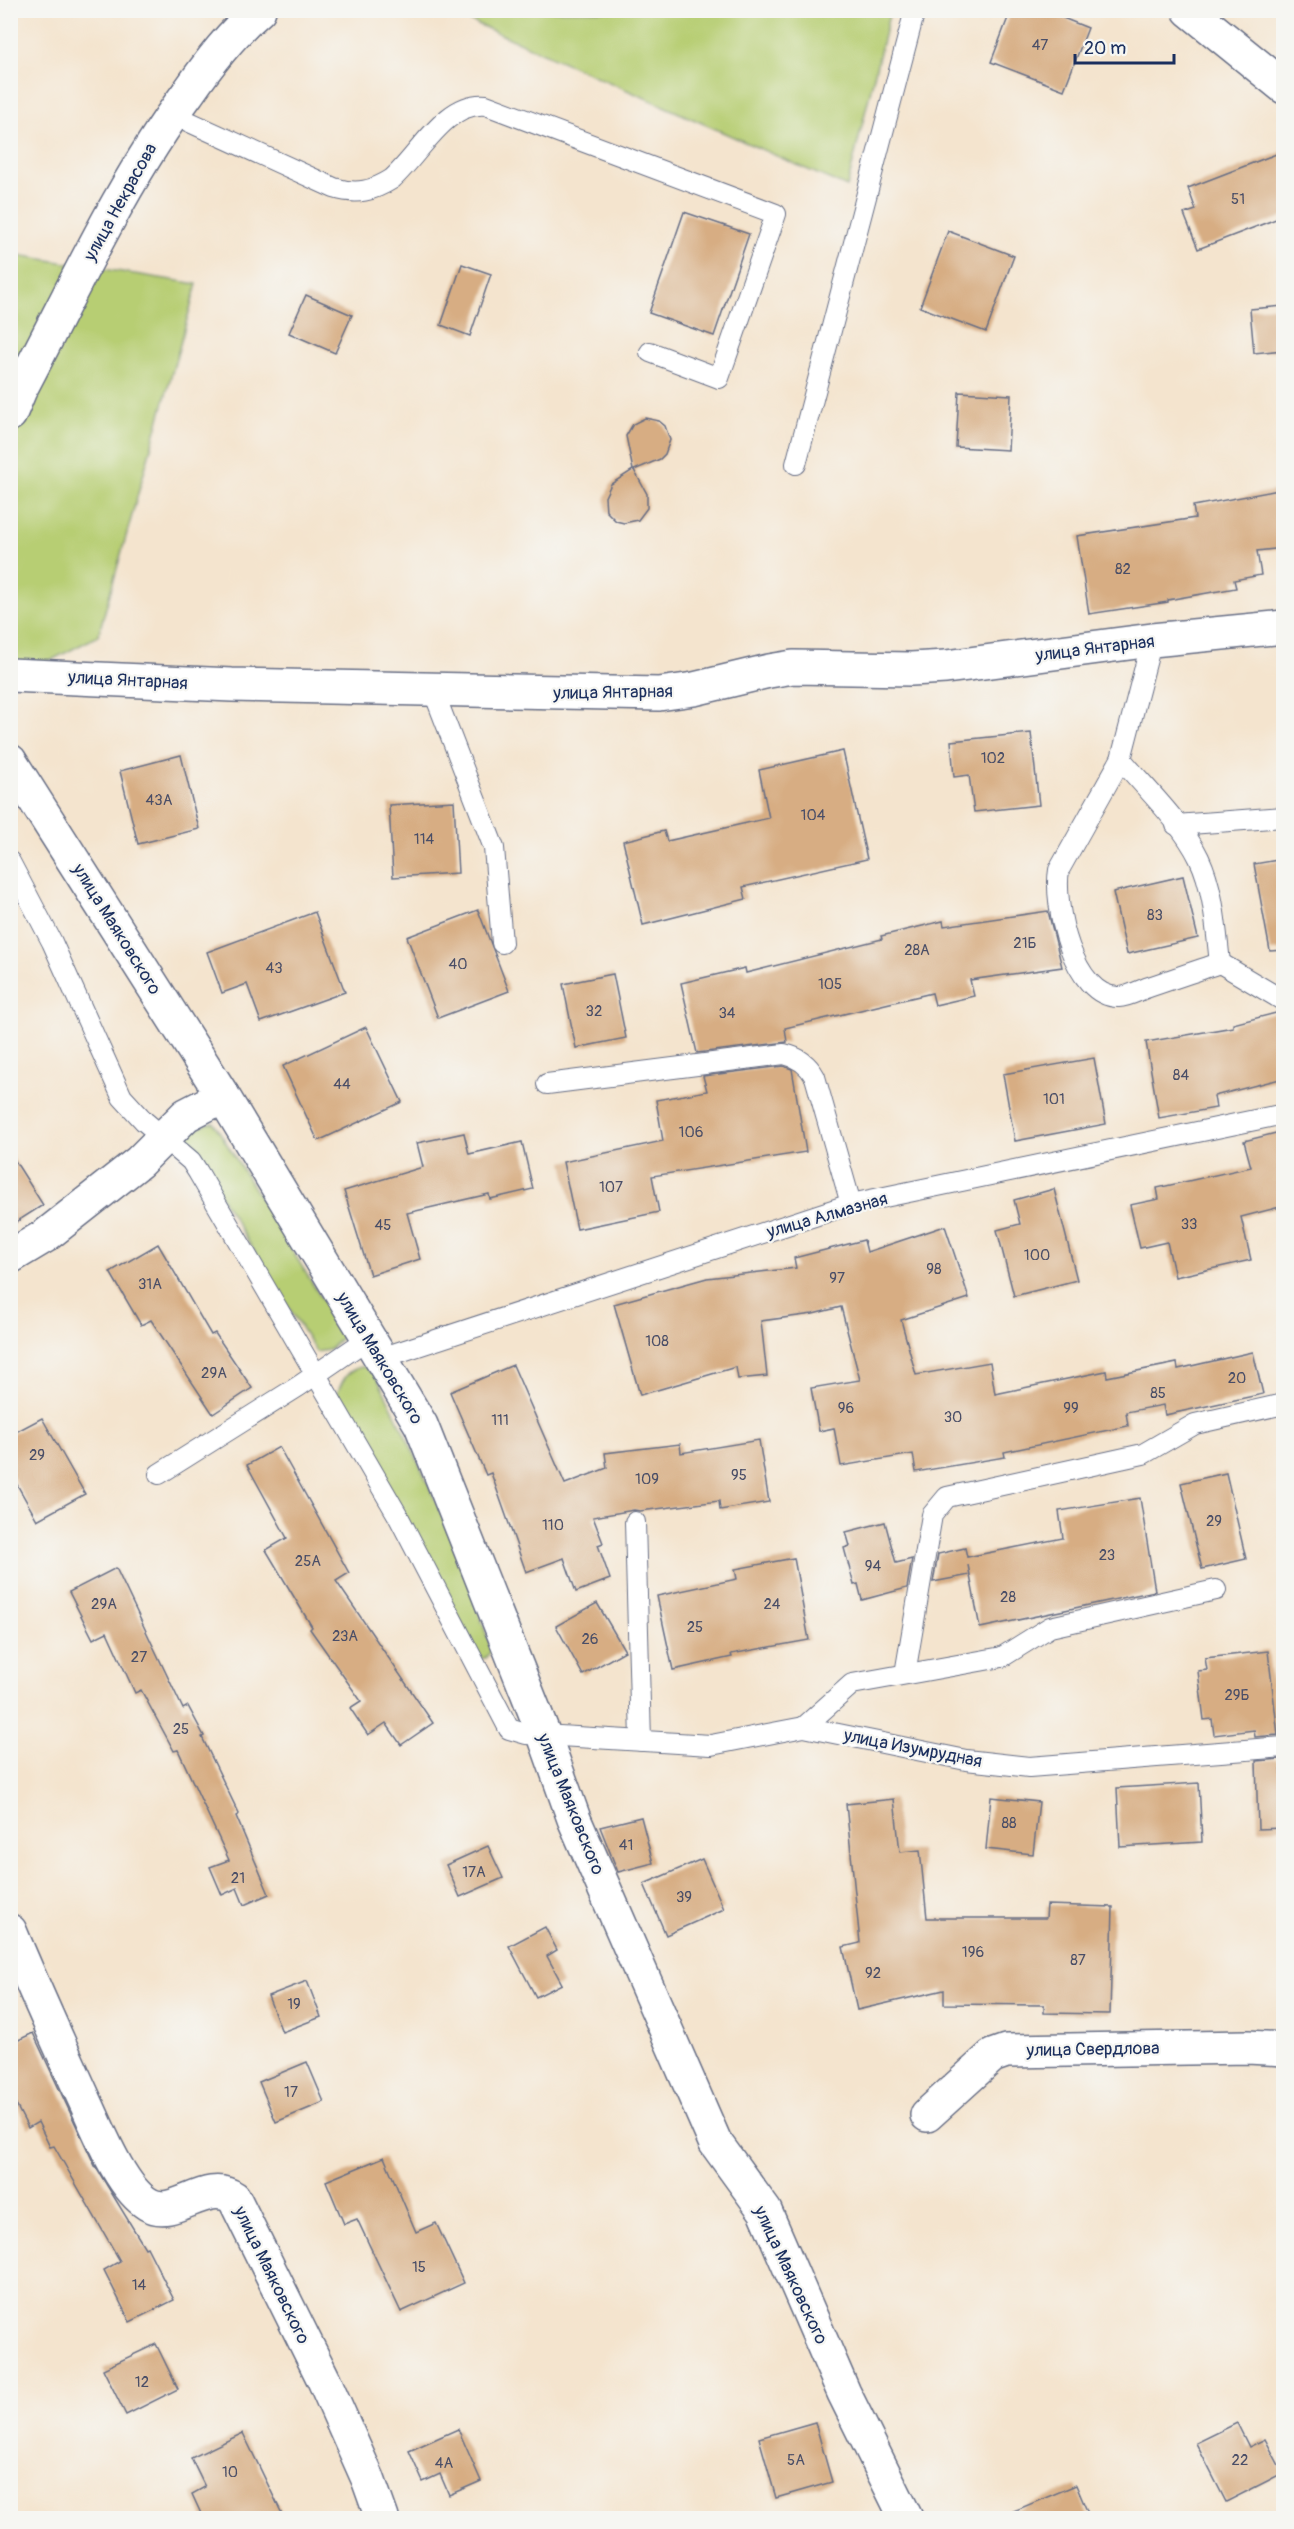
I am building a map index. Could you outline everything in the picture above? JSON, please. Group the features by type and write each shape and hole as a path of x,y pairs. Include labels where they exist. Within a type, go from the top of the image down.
{"street":[{"name":"улица Некрасова","path":"10,414 20,390 135,169 172,114 228,41 259,10"},
{"path":"1189,10 1284,87"},
{"name":"улица Янтарная","path":"10,675 232,685 659,694 694,689 793,667 911,669 1152,640 1284,627"},
{"name":"улица Маяковского","path":"10,761 223,1096 421,1425 544,1735 574,1819 715,2142 765,2211 844,2393 906,2518"},
{"path":"10,1257 45,1236 139,1162 186,1115 223,1096"},
{"name":"улица Маяковского","path":"10,1931 46,2018 115,2164 134,2191 145,2202 157,2207 174,2205 212,2192 229,2194 238,2204 324,2380 368,2480 382,2518"},
{"name":"улица Свердлова","path":"927,2115 992,2056 1000,2052 1028,2049 1248,2047 1284,2049"}],"lane":[{"path":"796,464 915,10"},
{"path":"172,114 334,188 359,192 374,189 392,179 451,115 468,106 486,105 776,214 719,378 650,352"},
{"path":"1152,640 1121,759 1059,870 1057,882 1072,955 1078,969 1095,988 1120,997 1220,963 1284,1001"},
{"path":"433,690 494,848 502,943"},
{"path":"1121,759 1176,825 1199,858 1208,882 1216,922 1220,963"},
{"path":"1176,825 1284,817"},
{"name":"улица Изумрудная","path":"10,862 52,942 122,1097 144,1121 195,1167 425,1565 505,1723 517,1733 711,1745 804,1727 966,1760 1029,1767 1284,1747"},
{"path":"547,1084 784,1054 796,1057 804,1062 815,1077 851,1204"},
{"name":"улица Алмазная","path":"159,1474 316,1375 375,1348 851,1204 1284,1114"},
{"path":"905,1674 932,1515 947,1497 1143,1454 1195,1424 1284,1404"},
{"path":"635,1522 641,1741"},
{"path":"804,1727 852,1684 1002,1657 1050,1627 1216,1590"}],"green space":[{"path":"448,11 890,11 847,187"},
{"path":"11,254 197,284 98,636 11,681"},
{"path":"214,1123 344,1335 329,1350 316,1352 186,1140 198,1127"},
{"path":"361,1367 367,1367 376,1376 438,1506 489,1642 490,1652 486,1658 480,1658 337,1394 349,1373"}],"building":[{"path":"1011,10 1043,10 1088,28 1064,90 991,62"},
{"path":"1284,151 1284,216 1198,249 1184,214 1196,210 1188,188"},
{"path":"684,212 749,234 714,336 649,313"},
{"path":"948,231 1014,256 986,332 920,307"},
{"path":"462,264 491,274 470,336 441,325"},
{"path":"306,295 352,315 335,353 289,333"},
{"path":"1284,306 1284,350 1254,353 1250,309"},
{"path":"959,392 1011,395 1008,450 956,447"},
{"path":"645,418 659,421 665,426 670,440 665,454 660,459 634,470 647,494 647,508 638,520 624,523 616,521 606,511 605,497 611,484 633,470 626,436 633,424"},
{"path":"1284,489 1284,548 1257,551 1261,575 1234,580 1236,588 1168,600 1168,602 1089,614 1077,536 1195,518 1193,506"},
{"path":"1031,733 1039,805 974,812 969,775 954,777 951,741"},
{"path":"843,751 867,859 743,887 746,899 643,925 623,841 664,831 667,841 769,818 759,770"},
{"path":"181,755 199,829 138,844 120,771"},
{"path":"454,801 458,873 393,877 389,805"},
{"path":"1284,859 1284,950 1270,951 1254,864"},
{"path":"1183,876 1198,938 1127,954 1113,892"},
{"path":"478,910 509,991 438,1018 407,937"},
{"path":"1048,911 1062,967 970,980 974,996 935,1005 932,993 785,1028 787,1042 697,1053 681,983 745,968 746,973 882,939 881,936 943,921 944,926"},
{"path":"315,912 345,992 261,1022 247,984 222,993 207,952"},
{"path":"613,974 626,1038 576,1048 563,984"},
{"path":"1280,1012 1284,1013 1284,1078 1214,1096 1216,1108 1159,1118 1146,1042 1233,1027 1233,1024"},
{"path":"366,1027 402,1102 318,1141 283,1066"},
{"path":"1094,1058 1106,1124 1015,1141 1003,1074"},
{"path":"783,1066 792,1069 806,1152 652,1176 659,1212 577,1229 563,1162 663,1141 656,1100 707,1091 703,1076"},
{"path":"1284,1131 1284,1206 1241,1217 1251,1260 1175,1277 1167,1242 1140,1248 1130,1205 1159,1199 1157,1188 1251,1167 1244,1141"},
{"path":"464,1133 469,1154 522,1142 533,1189 490,1199 489,1194 407,1213 420,1259 370,1275 344,1191 423,1167 417,1143"},
{"path":"10,1153 43,1205 10,1226"},
{"path":"1054,1189 1077,1280 1014,1296 997,1230 1020,1224 1014,1200"},
{"path":"945,1226 969,1298 901,1320 916,1375 990,1362 995,1394 1106,1371 1107,1377 1177,1363 1178,1369 1253,1352 1263,1394 1165,1415 1163,1405 1126,1412 1128,1426 1004,1452 1005,1457 916,1472 913,1454 841,1466 834,1428 819,1431 811,1388 860,1380 841,1307 813,1314 761,1321 767,1376 738,1379 736,1367 640,1395 614,1304 707,1278 796,1268 794,1258 864,1240 867,1252"},
{"path":"158,1244 211,1335 215,1333 252,1388 213,1414 151,1320 141,1325 110,1272"},
{"path":"513,1365 565,1484 607,1468 605,1453 680,1444 681,1453 759,1440 769,1502 720,1510 719,1501 593,1517 603,1543 598,1545 610,1579 576,1592 564,1558 526,1572 491,1473 486,1475 450,1392"},
{"path":"42,1418 85,1494 37,1520 10,1472 10,1435"},
{"path":"279,1447 349,1573 336,1581 433,1723 401,1745 386,1723 368,1735 350,1708 361,1701 310,1629 312,1627 266,1550 287,1538 247,1465"},
{"path":"1226,1473 1246,1559 1202,1569 1181,1483"},
{"path":"1140,1498 1155,1591 980,1628 970,1575 933,1582 938,1554 965,1548 967,1557 1063,1538 1059,1511"},
{"path":"885,1522 896,1563 912,1559 907,1588 862,1600 858,1584 854,1585 844,1548 850,1546 846,1532"},
{"path":"794,1558 809,1640 731,1654 732,1657 673,1670 657,1596 737,1579 735,1569"},
{"path":"116,1568 183,1709 188,1706 204,1736 202,1737 239,1814 236,1816 269,1894 244,1905 237,1888 222,1895 210,1867 229,1860 178,1750 174,1751 141,1690 135,1693 107,1632 93,1639 69,1592"},
{"path":"597,1603 625,1651 583,1675 556,1626"},
{"path":"1268,1651 1278,1735 1255,1737 1254,1730 1214,1735 1212,1719 1204,1720 1198,1671 1207,1670 1205,1658"},
{"path":"1281,1759 1284,1828 1258,1829 1256,1761"},
{"path":"1199,1783 1202,1842 1120,1847 1117,1788"},
{"path":"991,1797 1039,1802 1033,1854 986,1849"},
{"path":"894,1799 900,1852 920,1850 927,1918 1046,1918 1047,1905 1113,1907 1110,2014 1044,2013 1044,2005 944,2004 944,1990 857,2010 843,1947 860,1943 846,1804"},
{"path":"641,1817 653,1863 618,1872 600,1827"},
{"path":"488,1846 503,1878 460,1897 446,1865"},
{"path":"702,1859 724,1909 666,1935 644,1884"},
{"path":"545,1927 557,1950 547,1956 562,1984 536,1997 509,1946"},
{"path":"307,1981 321,2017 282,2032 268,1996"},
{"path":"33,2033 95,2166 145,2248 147,2247 174,2300 130,2322 104,2270 120,2261 54,2146 50,2147 38,2122 28,2128 10,2093 10,2044"},
{"path":"307,2062 324,2102 276,2122 259,2082"},
{"path":"384,2157 416,2232 436,2223 464,2283 401,2312 357,2219 344,2224 326,2181"},
{"path":"156,2344 178,2389 126,2415 103,2369"},
{"path":"815,2422 832,2482 776,2498 759,2438"},
{"path":"1237,2423 1249,2447 1265,2439 1283,2473 1226,2502 1196,2443"},
{"path":"458,2429 481,2481 449,2495 440,2474 423,2482 409,2451"},
{"path":"243,2433 284,2518 203,2518 192,2494 205,2487 191,2458"},
{"path":"1076,2485 1090,2518 997,2518"}]}
